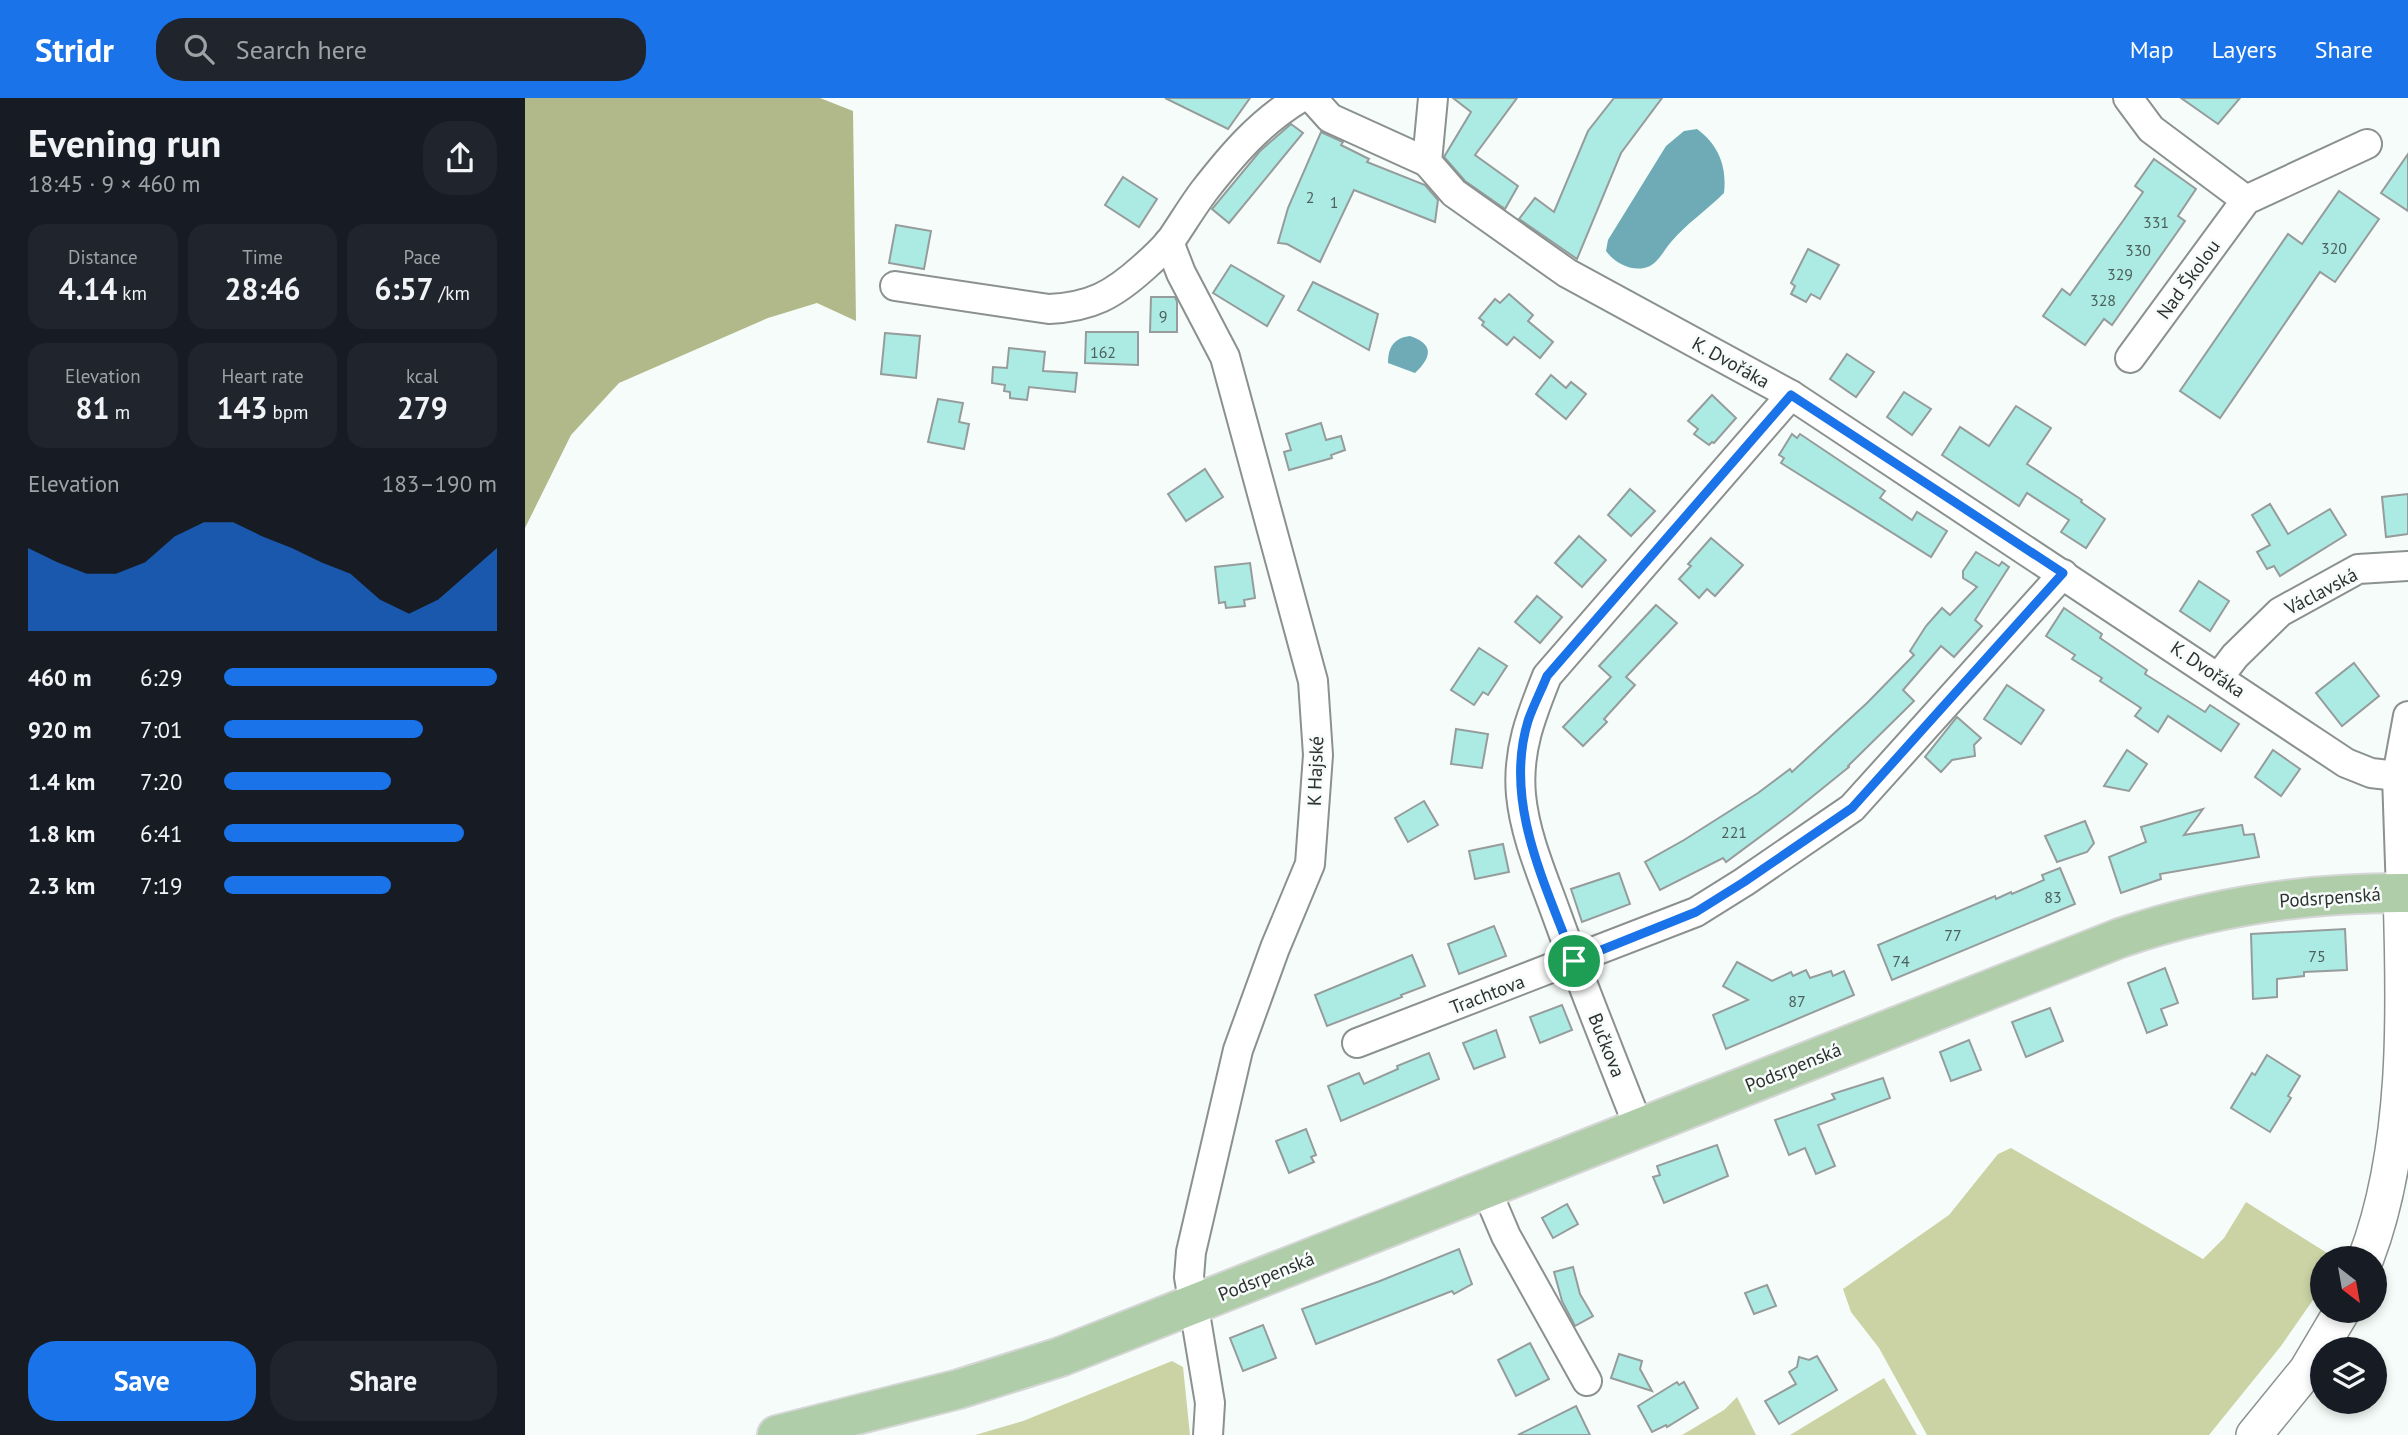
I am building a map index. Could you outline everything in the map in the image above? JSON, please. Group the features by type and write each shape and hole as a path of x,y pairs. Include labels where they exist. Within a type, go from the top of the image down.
{"main road":[{"name":"Podsrpenská","path":"781,1434 873,1413 997,1378 1059,1357 2120,938 2235,906 2286,898 2404,893"}],"street":[{"path":"895,286 1049,309 1071,308 1109,295 1129,281 1169,242 1203,192 1255,130 1300,98"},
{"path":"1312,98 1330,118 1427,162 1433,98"},
{"path":"2128,98 2151,129 2246,200"},
{"name":"Nad Školou","path":"2130,358 2246,200 2367,144"},
{"name":"K. Dvořáka","path":"1427,162 1454,193 1567,273 1791,395 2346,763 2371,773 2397,776"},
{"name":"K Hajské","path":"1169,242 1181,273 1225,357 1313,681 1318,755 1310,864 1275,948 1238,1050 1191,1252 1189,1278 1210,1403 1208,1435"},
{"name":"Bučkova","path":"1640,1128 1574,961 1525,822 1521,766 1528,721 1547,676 1791,395"},
{"name":"Václavská","path":"2219,677 2235,656 2280,612 2358,569 2408,566"},
{"name":"Trachtova","path":"1357,1043 1696,912 1744,882 1852,808 2063,573"},
{"path":"2370,1246 2386,1197 2402,1062 2404,893 2397,776 2408,716"},
{"path":"1486,1189 1506,1236 1587,1381"},
{"path":"2254,1435 2307,1370 2336,1323"}],"green space":[{"path":"525,98 820,98 853,111 856,321 817,303 768,318 619,383 571,435 525,528"},
{"path":"2011,1148 2203,1259 2224,1238 2246,1202 2316,1246 2310,1246 2310,1304 2281,1346 2209,1435 1927,1435 1879,1348 1851,1312 1843,1289 1949,1215 1998,1154"},
{"path":"1172,1361 1183,1367 1190,1435 975,1435 1023,1421"},
{"path":"1884,1378 1917,1435 1790,1435"},
{"path":"1737,1397 1756,1435 1682,1435 1724,1410"}],"water":[{"path":"1697,129 1711,142 1720,157 1724,193 1677,235 1649,267 1638,269 1622,265 1606,251 1608,240 1666,146 1684,131"},
{"path":"1410,336 1423,343 1428,352 1425,362 1415,373 1388,363 1393,344"}],"building":[{"path":"1165,98 1250,98 1228,129"},
{"path":"1453,98 1517,98 1475,155 1518,186 1505,209 1465,181 1444,157 1471,112"},
{"path":"1614,98 1662,98 1621,153 1577,259 1519,219 1535,198 1554,212 1588,131"},
{"path":"2181,98 2240,98 2218,124"},
{"path":"1291,124 1303,133 1229,223 1212,209 1260,151"},
{"path":"1321,132 1343,142 1341,145 1369,159 1367,162 1425,185 1438,200 1435,222 1354,190 1320,262 1287,244 1278,243 1288,208"},
{"path":"2408,154 2408,211 2381,193"},
{"path":"2154,159 2196,189 2178,216 2185,221 2112,325 2104,319 2085,345 2043,316 2062,289 2070,295 2125,218 2143,192 2135,186"},
{"path":"1123,177 1157,199 1139,227 1105,205"},
{"path":"2339,191 2379,219 2335,282 2320,272 2220,418 2180,391 2288,234 2302,244"},
{"path":"896,225 931,231 924,269 889,263"},
{"path":"1808,249 1839,265 1820,299 1811,294 1806,302 1791,294 1795,286 1791,283"},
{"path":"1231,265 1284,296 1267,326 1213,293"},
{"path":"1313,282 1378,314 1369,350 1298,310"},
{"path":"1509,294 1533,315 1528,321 1553,342 1540,358 1514,337 1507,345 1482,325 1484,322 1479,318 1495,299 1500,303"},
{"path":"1151,297 1175,297 1177,332 1150,332"},
{"path":"1086,332 1138,332 1138,365 1085,363"},
{"path":"885,333 920,336 916,378 881,374"},
{"path":"1009,348 1045,352 1043,371 1077,373 1075,392 1029,387 1027,400 1010,398 1010,392 1004,391 1005,385 992,383 993,367 1007,368"},
{"path":"1847,354 1874,372 1856,397 1830,379"},
{"path":"1551,375 1566,388 1571,382 1586,394 1566,419 1536,394"},
{"path":"1904,392 1931,409 1912,435 1887,417"},
{"path":"1712,395 1736,418 1714,443 1709,445 1694,434 1698,429 1688,421"},
{"path":"938,399 963,403 959,422 969,424 964,449 928,442"},
{"path":"2016,406 2051,428 2027,464 2082,500 2081,502 2105,519 2086,548 2061,532 2069,520 2027,493 2019,506 1942,455 1960,427 1989,446"},
{"path":"1321,423 1326,440 1341,436 1345,450 1331,455 1332,458 1289,470 1284,452 1291,450 1286,434"},
{"path":"1792,434 1797,438 1800,434 1885,491 1880,498 1912,520 1917,512 1947,531 1931,557 1781,463 1784,458 1779,455"},
{"path":"1205,469 1223,497 1186,521 1168,494"},
{"path":"1630,489 1655,511 1631,536 1608,515"},
{"path":"2408,494 2408,534 2386,537 2382,497"},
{"path":"2270,504 2288,534 2330,509 2346,535 2280,576 2274,566 2267,569 2257,552 2270,545 2252,515"},
{"path":"1579,536 1606,560 1582,587 1555,563"},
{"path":"1711,538 1743,565 1715,596 1707,589 1699,598 1679,579 1691,566 1688,564"},
{"path":"1976,552 1999,566 2002,562 2009,567 1975,620 1982,626 1954,657 1941,646 1903,690 1914,701 1849,767 1792,813 1726,862 1723,858 1660,890 1645,862 1758,793 1790,769 1792,772 1867,703 1914,655 1910,651 1942,608 1950,615 1977,587 1963,578 1963,571"},
{"path":"1250,563 1255,598 1244,600 1245,606 1226,608 1225,602 1219,603 1215,567"},
{"path":"2199,581 2229,601 2210,631 2180,611"},
{"path":"1537,596 1562,617 1540,643 1515,622"},
{"path":"1656,605 1677,623 1626,677 1635,685 1604,719 1607,722 1583,746 1563,727 1611,677 1599,666"},
{"path":"2064,608 2102,634 2100,638 2147,670 2145,674 2205,712 2210,705 2239,724 2221,751 2168,716 2158,732 2135,716 2141,708 2100,681 2102,678 2072,659 2075,655 2046,636"},
{"path":"1479,648 1507,666 1488,695 1483,692 1474,705 1451,690"},
{"path":"2354,663 2379,696 2342,726 2316,693"},
{"path":"2007,685 2044,710 2021,744 1984,719"},
{"path":"1957,717 1981,738 1974,745 1975,756 1952,760 1941,772 1925,757"},
{"path":"1456,729 1488,734 1482,768 1451,764"},
{"path":"2127,750 2147,764 2129,791 2104,786"},
{"path":"2273,750 2300,769 2281,796 2255,777"},
{"path":"1424,801 1438,825 1408,842 1395,818"},
{"path":"2203,809 2184,835 2242,825 2244,835 2254,834 2259,857 2160,874 2161,879 2121,893 2109,857 2146,842 2141,827"},
{"path":"2085,821 2094,843 2087,852 2057,862 2045,836"},
{"path":"1503,844 1509,872 1475,879 1469,851"},
{"path":"2060,868 2075,904 1892,980 1878,945 1995,896 1996,899 2011,892 2012,894 2044,880 2042,875"},
{"path":"1619,873 1630,904 1582,922 1571,889"},
{"path":"1494,926 1506,956 1459,974 1448,944"},
{"path":"2345,929 2347,970 2304,972 2304,976 2277,979 2277,997 2253,999 2251,934"},
{"path":"1412,955 1425,986 1327,1026 1315,995"},
{"path":"1737,962 1772,981 1791,972 1793,976 1806,970 1810,978 1831,971 1833,976 1844,971 1854,995 1726,1049 1713,1015 1748,1000 1723,986"},
{"path":"2165,968 2178,1003 2161,1009 2167,1025 2147,1033 2128,983"},
{"path":"1562,1005 1572,1030 1540,1043 1530,1017"},
{"path":"2050,1008 2063,1041 2026,1057 2012,1022"},
{"path":"1496,1030 1505,1057 1474,1069 1463,1043"},
{"path":"1969,1040 1981,1070 1951,1081 1940,1052"},
{"path":"1429,1053 1439,1079 1341,1121 1328,1086 1359,1073 1364,1084"},
{"path":"2267,1055 2300,1076 2288,1096 2291,1098 2270,1132 2231,1108 2252,1073 2255,1075"},
{"path":"1883,1078 1890,1098 1818,1125 1835,1166 1816,1174 1805,1148 1789,1155 1775,1120 1835,1099 1832,1094"},
{"path":"1306,1129 1316,1155 1311,1157 1314,1162 1289,1173 1276,1141"},
{"path":"1717,1145 1728,1176 1664,1203 1653,1177 1660,1175 1657,1166"},
{"path":"1567,1204 1578,1224 1553,1238 1542,1218"},
{"path":"1459,1249 1472,1284 1454,1294 1452,1291 1316,1344 1302,1309"},
{"path":"1573,1267 1580,1294 1593,1316 1575,1326 1562,1301 1554,1272"},
{"path":"1767,1285 1776,1306 1754,1314 1745,1293"},
{"path":"1263,1325 1276,1358 1243,1371 1230,1338"},
{"path":"1530,1343 1549,1379 1516,1396 1498,1360"},
{"path":"1619,1354 1642,1361 1640,1369 1652,1391 1611,1378"},
{"path":"1817,1356 1837,1390 1779,1424 1765,1401 1796,1384 1789,1372 1797,1367 1799,1357 1809,1360"},
{"path":"1677,1382 1679,1385 1684,1382 1698,1408 1667,1427 1666,1425 1652,1432 1638,1406"},
{"path":"1576,1406 1590,1435 1518,1435"}],"route":[{"path":"1791,395 2063,573 1852,808 1696,912 1574,961 1525,822 1521,793 1522,753 1528,721 1547,676 1791,395"}]}
